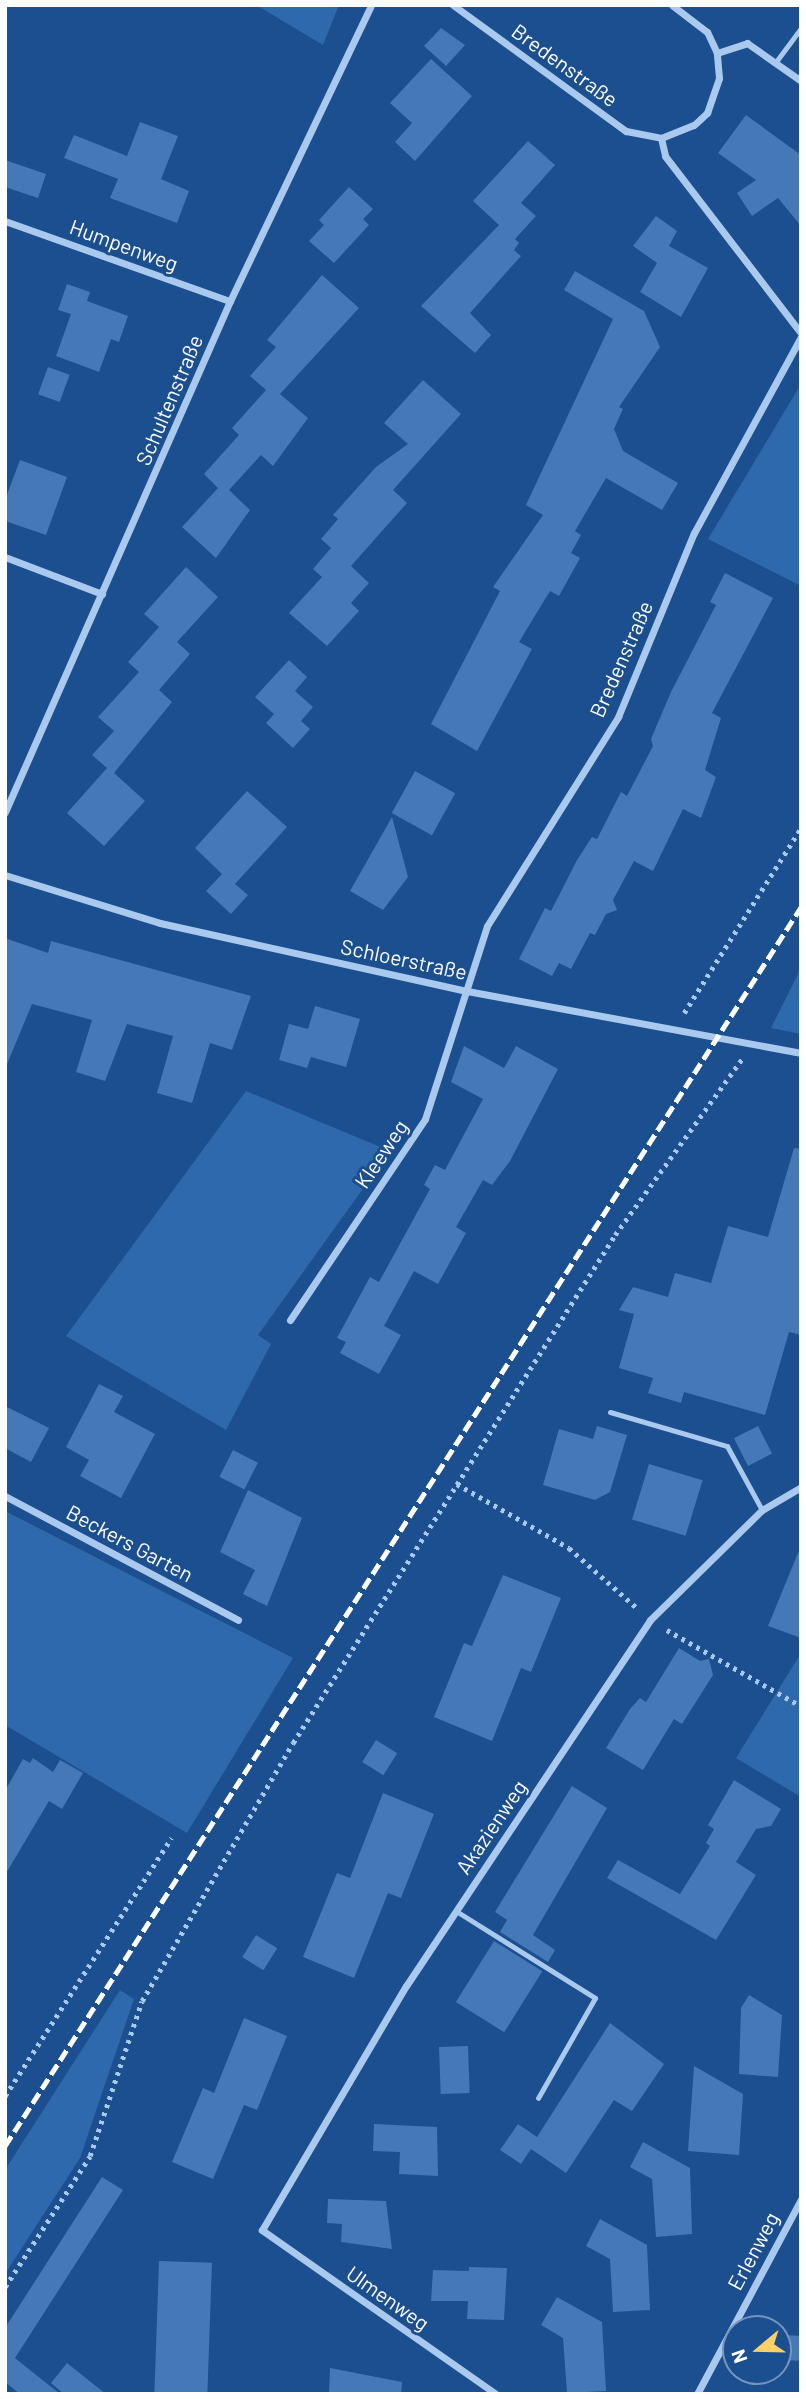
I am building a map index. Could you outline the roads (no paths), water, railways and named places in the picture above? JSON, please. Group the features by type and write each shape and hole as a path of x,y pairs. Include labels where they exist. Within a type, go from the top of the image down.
{"street":[{"name":"Schultenstraße","path":"5,812 230,301 371,5"},
{"name":"Bredenstraße","path":"453,5 626,131 661,138 665,156 801,335 694,534 618,717 487,926 467,991"},
{"path":"661,138 694,125 707,113 719,78 717,53 707,32 672,5"},
{"path":"717,53 747,43 801,81"},
{"name":"Humpenweg","path":"5,221 230,301"},
{"path":"5,557 102,594"},
{"name":"Schloerstraße","path":"5,876 160,923 467,991 801,1053"},
{"name":"Kleeweg","path":"290,1320 425,1119 467,991"},
{"name":"Akazienweg","path":"262,2230 456,1911 650,1620 762,1510 801,1487"},
{"name":"Beckers Garten","path":"5,1496 238,1620"},
{"name":"Erlenweg","path":"696,2394 801,2199"},
{"name":"Ulmenweg","path":"262,2230 496,2394"}],"lane":[{"path":"775,63 801,28"},
{"path":"610,1412 727,1446 762,1510"},
{"path":"456,1911 596,1998 537,2098"}],"railway":[{"path":"5,2146 801,907"}]}
